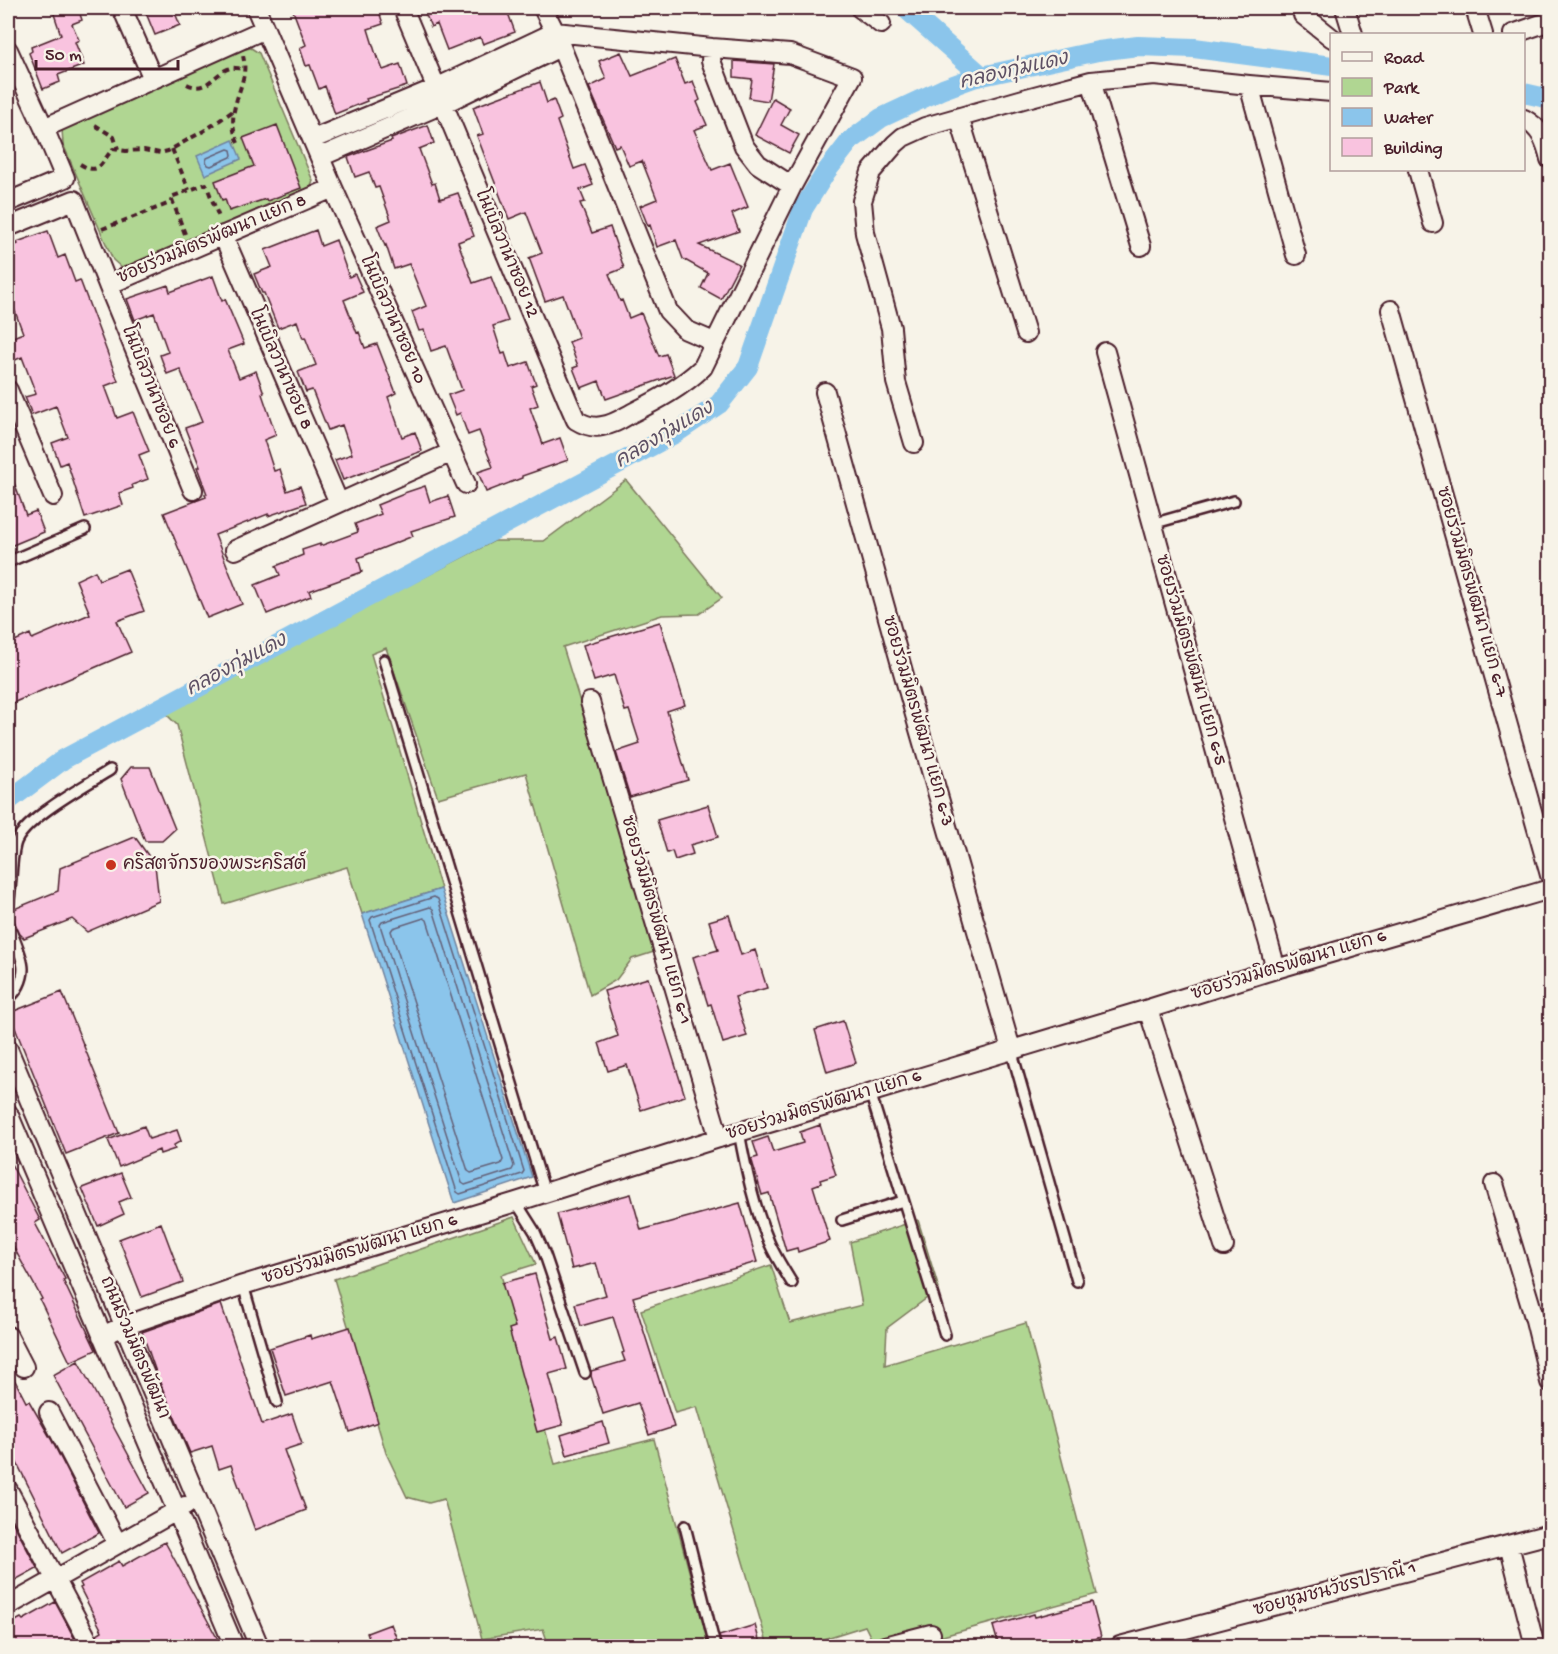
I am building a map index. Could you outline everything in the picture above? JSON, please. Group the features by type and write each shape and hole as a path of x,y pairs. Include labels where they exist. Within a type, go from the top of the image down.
{"street":[{"path":"122,8 153,79"},
{"name":"โนเบิลวานาซอย 10","path":"256,8 333,188 466,484"},
{"name":"โนเบิลวานาซอย 12","path":"403,8 576,420 586,426 602,427 669,393 689,380 703,367 714,342"},
{"path":"320,157 558,39 790,54 852,77 792,186 714,342 686,330 668,311 558,39 543,8"},
{"path":"860,8 881,24"},
{"path":"1346,8 1353,33"},
{"path":"1475,8 1482,33"},
{"path":"1303,15 1330,36"},
{"path":"1516,33 1551,21"},
{"path":"44,128 265,29"},
{"path":"712,48 711,61 744,146 758,164 792,186"},
{"path":"8,50 65,178 8,202"},
{"path":"914,443 896,382 891,328 865,233 862,201 871,172 903,137 925,127 1092,81 1154,75 1330,92"},
{"path":"1092,81 1141,246"},
{"path":"1249,85 1296,255"},
{"path":"313,139 440,96"},
{"path":"959,117 1026,333"},
{"path":"1525,120 1544,138 1551,159"},
{"path":"1418,171 1433,223"},
{"name":"ซอยร่วมมิตรพัฒนา แยก 8","path":"65,178 108,285 333,188"},
{"path":"8,227 74,200"},
{"name":"โนเบิลวานาซอย 8","path":"224,234 339,503"},
{"name":"โนเบิลวานาซอย 6","path":"108,285 193,490"},
{"name":"ซอยร่วมมิตรพัฒนา แยก 6-7","path":"1391,310 1551,875"},
{"name":"ซอยร่วมมิตรพัฒนา แยก 6-5","path":"1105,352 1276,969"},
{"path":"8,390 53,496"},
{"name":"ซอยร่วมมิตรพัฒนา แยก 6-3","path":"825,392 1011,1049"},
{"path":"235,550 452,452"},
{"name":"ซอยร่วมมิตรพัฒนา แยก 6-1","path":"590,702 719,1138"},
{"name":"ซอยร่วมมิตรพัฒนา แยก 6","path":"102,1336 124,1326 243,1285 719,1138 1276,969 1551,889"},
{"path":"1148,1009 1224,1246"},
{"name":"ถนนร่วมมิตรพัฒนา","path":"8,1049 259,1647"},
{"name":"ถนนร่วมมิตรพัฒนา","path":"8,1113 12,1138 102,1336 234,1647"},
{"path":"12,1138 39,1124"},
{"path":"1494,1184 1543,1318 1551,1382"},
{"path":"8,1336 24,1368"},
{"path":"49,1412 117,1543"},
{"path":"8,1490 92,1647"},
{"path":"8,1606 197,1500"},
{"name":"ซอยชุมชนวัชรปราณี 1","path":"1120,1647 1551,1534"},
{"path":"1509,1545 1535,1647"},
{"path":"885,1647 931,1634"}],"lane":[{"path":"1152,524 1234,501"},
{"path":"8,562 85,529"},
{"path":"384,660 545,1193"},
{"path":"8,906 15,842 26,827 41,814 110,770"},
{"path":"8,922 23,969 20,982 13,995 8,998"},
{"path":"1011,1049 1077,1281"},
{"path":"870,1092 945,1335"},
{"path":"739,1132 747,1177 769,1244 792,1284"},
{"path":"842,1220 903,1201"},
{"path":"516,1202 535,1232 545,1255 585,1373"},
{"path":"243,1285 277,1402"},
{"path":"685,1526 715,1647"}],"path":[{"path":"237,42 244,59 245,69 232,111 234,133 238,143"},
{"path":"180,67 188,85 196,87 206,84 230,68 245,69"},
{"path":"86,109 93,123 114,137 118,149"},
{"path":"57,159 69,157 81,165 95,169 100,166 113,148 160,153 172,149 207,129 232,111"},
{"path":"172,149 189,190"},
{"path":"191,249 171,197 206,184 224,234"},
{"path":"87,234 173,202"}],"green space":[{"path":"251,48 259,53 313,181 309,192 122,268 113,260 63,144 62,129 230,52"},
{"path":"626,480 722,598 699,614 662,615 563,647 657,951 632,959 616,980 590,995 526,773 438,798 386,648 371,654 441,889 362,914 347,867 224,904 177,725 164,712 494,541 544,541"},
{"path":"514,1217 536,1264 501,1275 555,1464 654,1439 709,1646 549,1646 543,1629 482,1639 444,1499 429,1503 407,1497 386,1453 334,1279"},
{"path":"918,1220 939,1289 887,1328 885,1365 1026,1323 1097,1594 906,1646 875,1646 865,1626 801,1646 768,1646 697,1407 675,1413 641,1310 771,1265 790,1323 862,1305 850,1242"}],"water":[{"path":"233,140 241,159 205,175 197,156"},
{"path":"441,889 532,1177 454,1203 362,914"}],"building":[{"path":"52,8 78,8 82,20 72,24 79,40 75,42 84,65 58,75 60,82 43,89 29,53 32,51 31,47 61,35"},
{"path":"144,8 173,8 180,25 155,35"},
{"path":"292,8 378,8 383,24 368,29 377,58 383,70 400,64 407,86 366,99 367,101 335,114 325,86 319,89 310,65 306,66 300,48 306,45"},
{"path":"423,8 501,8 503,14 508,13 515,32 483,44 480,37 447,50 437,24 431,27"},
{"path":"621,52 632,76 675,59 685,84 693,81 700,100 697,102 707,125 694,130 712,170 730,163 748,207 732,214 739,231 699,245 739,264 721,299 701,288 708,273 683,259 676,240 657,247 650,225 648,226 640,206 657,199 642,161 629,166 620,145 615,147 589,87 606,79 599,61"},
{"path":"734,61 774,64 768,101 749,98 752,79 734,77"},
{"path":"540,82 547,103 554,100 561,119 557,121 574,169 585,165 593,185 580,190 585,202 580,203 592,233 610,227 624,268 609,274 620,301 622,300 629,318 641,313 659,356 666,354 674,375 606,399 599,381 581,388 573,368 578,366 569,342 579,338 563,295 545,301 529,258 542,253 526,212 509,219 477,136 483,134 473,107"},
{"path":"773,98 790,108 781,125 799,135 789,153 755,135"},
{"path":"277,125 301,188 267,201 266,199 229,211 215,181 254,166 243,138"},
{"path":"428,125 434,143 419,149 440,199 458,193 474,236 458,242 473,283 491,277 508,321 493,326 502,354 505,353 510,368 528,362 536,384 531,386 538,405 530,408 543,444 560,438 568,460 522,476 522,478 486,492 478,472 493,467 479,431 468,435 460,413 456,415 448,395 462,390 446,346 431,351 424,330 419,331 412,312 426,306 409,264 394,269 377,226 391,220 379,187 375,188 369,172 355,177 348,157"},
{"path":"316,230 321,246 336,240 349,277 355,274 363,292 344,300 365,348 377,344 396,393 388,397 402,437 415,432 422,451 343,480 335,460 352,454 342,425 328,430 312,390 306,392 298,372 316,365 305,337 303,338 297,321 278,328 254,274 272,267 265,250"},
{"path":"48,231 58,258 65,255 75,282 80,280 118,381 105,386 117,418 133,412 149,451 139,455 148,479 119,493 123,505 85,518 67,462 60,465 52,443 68,437 56,406 32,415 25,397 36,394 22,357 13,361 8,347 8,339 23,333 8,292 8,248 18,244 17,242"},
{"path":"213,276 222,301 225,299 244,344 228,350 239,378 256,371 264,393 262,394 276,435 264,440 274,471 280,469 287,491 300,486 306,503 268,516 268,514 215,535 242,604 207,618 164,513 206,497 205,494 207,494 197,467 200,467 185,428 202,422 180,369 167,374 160,355 168,352 154,313 135,320 127,299 168,285 170,292"},
{"path":"8,469 26,515 36,511 44,532 8,547"},
{"path":"425,486 430,502 448,496 455,517 411,531 413,536 358,558 362,572 309,591 311,596 267,614 255,585 280,575 276,566 303,555 302,550 358,532 355,524 381,514 377,505"},
{"path":"127,569 144,611 117,621 131,652 8,705 8,644 30,634 32,639 90,614 76,580 95,571 99,580"},
{"path":"660,622 685,705 667,711 688,780 630,797 616,752 640,744 629,710 625,711 614,675 594,681 583,645"},
{"path":"131,767 150,767 175,829 162,841 145,841 121,779"},
{"path":"708,805 718,837 690,845 693,854 675,860 672,851 667,853 657,820"},
{"path":"135,837 155,865 159,901 87,932 72,919 24,938 20,934 12,917 14,909 58,891 60,868"},
{"path":"729,915 741,955 755,950 767,988 735,997 747,1036 723,1043 693,957 718,950 709,921"},
{"path":"648,978 685,1096 641,1110 627,1065 608,1071 599,1043 618,1036 604,991"},
{"path":"62,992 119,1133 66,1154 9,1013"},
{"path":"843,1021 856,1063 827,1072 815,1030"},
{"path":"820,1125 836,1175 820,1180 821,1183 813,1186 830,1241 798,1252 797,1248 786,1251 769,1193 762,1195 751,1159 758,1157 753,1142 768,1137 773,1152 803,1143 800,1132"},
{"path":"144,1126 149,1139 177,1130 181,1141 174,1145 175,1149 160,1154 159,1150 119,1167 108,1140"},
{"path":"8,1158 40,1220 35,1223 65,1279 63,1280 96,1350 70,1362 40,1300 42,1299 8,1237"},
{"path":"121,1173 131,1197 119,1202 124,1214 98,1226 82,1188"},
{"path":"631,1194 641,1230 740,1203 757,1262 633,1297 674,1427 649,1435 638,1403 603,1414 591,1371 625,1361 622,1353 624,1352 613,1317 581,1326 575,1304 606,1295 596,1263 572,1269 557,1214"},
{"path":"161,1223 183,1282 142,1297 119,1239"},
{"path":"535,1274 553,1339 558,1337 567,1369 549,1374 563,1425 537,1432 509,1329 515,1327 502,1283"},
{"path":"221,1304 262,1424 292,1414 302,1444 284,1450 306,1510 255,1530 231,1465 219,1469 212,1446 190,1453 158,1378 142,1332"},
{"path":"350,1327 378,1422 350,1432 333,1381 286,1396 270,1348 310,1335 311,1339"},
{"path":"78,1361 149,1493 124,1507 53,1375"},
{"path":"8,1367 26,1402 29,1401 51,1439 99,1533 62,1553 8,1445"},
{"path":"603,1422 609,1443 567,1455 561,1435"},
{"path":"8,1513 37,1568 8,1584"},
{"path":"165,1542 222,1647 102,1647 97,1634 102,1631 80,1588 82,1587 80,1583 119,1561 122,1566"},
{"path":"55,1602 79,1647 8,1647 8,1625 21,1618 23,1620"},
{"path":"1092,1602 1101,1637 1067,1647 999,1647 993,1626 1034,1614 1035,1617"},
{"path":"391,1624 400,1647 372,1647 367,1633"},
{"path":"755,1625 761,1647 722,1647 719,1636"}],"waterway":[{"path":"905,8 982,76"},
{"name":"คลองกุ่มแดง","path":"8,801 64,759 676,433 719,404 748,367 803,209 826,172 850,141 881,118 943,89 973,78 1098,51 1138,46 1194,48 1330,66"},
{"name":"คลองกุ่มแดง","path":"1525,93 1550,99"}],"place":[{"name":"คริสตจักรของพระคริสต์","path":"111,865"}]}
